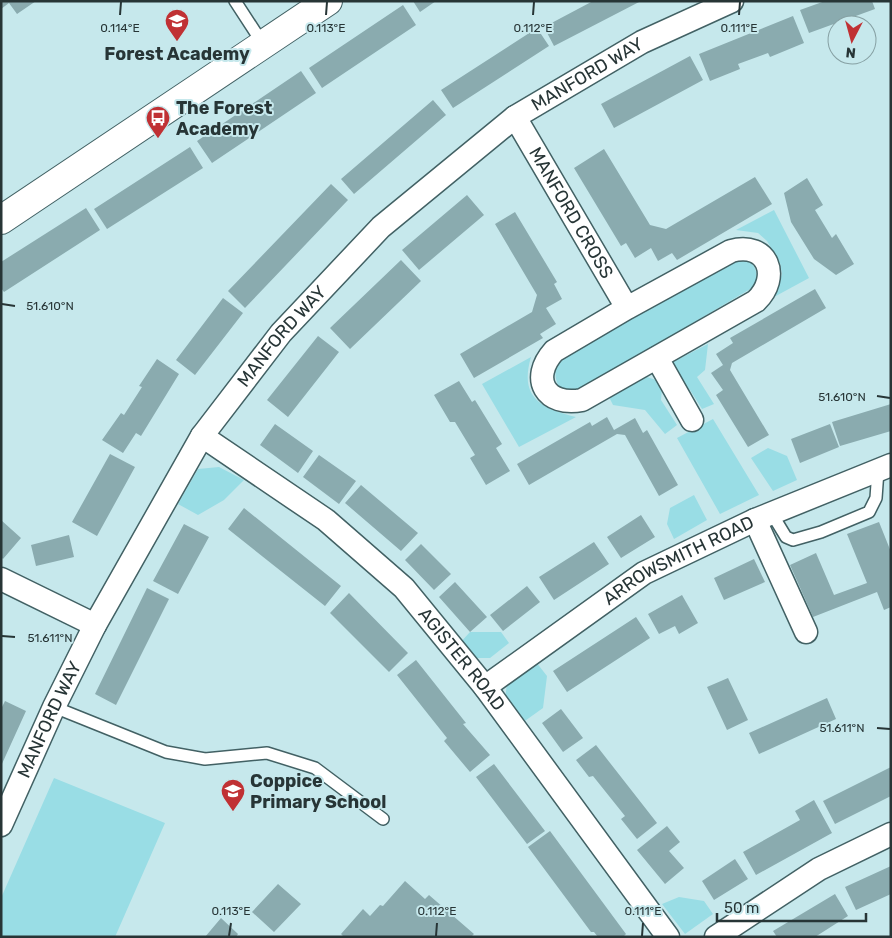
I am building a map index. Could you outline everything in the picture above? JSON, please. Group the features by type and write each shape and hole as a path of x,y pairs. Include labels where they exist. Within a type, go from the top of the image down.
{"street":[{"path":"1,220 328,1"},
{"name":"MANFORD WAY","path":"1,825 54,707 95,625 202,436 282,333 381,227 515,118 642,42 732,1"},
{"name":"MANFORD CROSS","path":"515,118 627,308"},
{"path":"740,249 757,252 767,261 769,278 767,287 756,301 657,358 582,400 561,401 544,389 543,370 547,360 554,351 627,308 732,251 740,249"},
{"path":"657,358 692,420"},
{"name":"AGISTER ROAD","path":"202,436 326,520 404,588 485,687 668,937"},
{"name":"ARROWSMITH ROAD","path":"485,687 644,573 763,517 884,468"},
{"path":"763,517 806,632"},
{"path":"1,579 95,625"},
{"path":"716,937 819,869 891,834"}],"lane":[{"path":"235,1 263,44"},
{"path":"763,517 792,540 830,528 869,512 876,498 884,468"},
{"path":"54,707 166,752 204,759 267,753 315,768 383,819"}],"shaded area":[{"path":"774,210 809,278 774,297 782,274 780,263 767,241 758,233 736,230"},
{"path":"732,257 743,259 754,266 757,281 752,288 571,395 559,388 556,380 556,369 560,362"},
{"path":"708,344 705,370 697,377 714,404 702,409 690,390 679,383 671,363"},
{"path":"531,357 528,382 531,392 536,399 553,410 576,417 519,447 482,384"},
{"path":"644,376 656,380 662,388 661,400 677,425 665,434 645,410 613,405 609,397"},
{"path":"713,419 759,495 720,514 677,438"},
{"path":"768,448 787,456 797,480 773,491 751,458"},
{"path":"219,467 244,480 224,500 198,515 178,504 198,469"},
{"path":"694,495 707,520 674,539 667,524 670,508"},
{"path":"470,632 501,632 509,643 490,658 473,658 460,643"},
{"path":"536,662 547,676 543,708 522,723 505,701 507,682"},
{"path":"54,778 165,823 115,937 1,937 1,898"},
{"path":"679,897 704,901 713,914 685,934 662,904"}],"building":[{"path":"1,1 36,1 17,14 9,3 1,9"},
{"path":"413,1 436,1 420,12"},
{"path":"593,1 641,1 554,46 544,27"},
{"path":"825,1 872,1 875,9 858,15 827,15 827,26 809,33 800,10"},
{"path":"403,5 416,25 322,88 309,68"},
{"path":"793,16 804,43 770,57 768,53 738,64 740,69 710,81 699,54"},
{"path":"537,28 549,46 453,108 441,90"},
{"path":"690,56 703,80 614,128 601,104"},
{"path":"301,71 316,93 212,163 197,141"},
{"path":"433,100 446,115 354,194 341,179"},
{"path":"190,147 203,168 107,229 94,209"},
{"path":"604,149 650,225 666,229 755,177 772,204 677,260 672,253 658,261 651,248 635,258 626,243 621,246 574,168"},
{"path":"807,178 823,205 815,210 832,238 836,234 854,264 836,275 814,259 791,222 784,193"},
{"path":"331,184 348,200 245,308 228,291"},
{"path":"467,195 484,215 419,270 402,250"},
{"path":"86,208 100,230 4,292 1,288 1,262"},
{"path":"515,212 557,282 554,284 562,299 546,308 556,324 540,334 543,338 474,378 460,354 532,312 537,295 495,224"},
{"path":"401,260 421,281 350,349 330,328"},
{"path":"815,289 826,308 732,363 730,370 769,435 748,447 716,395 723,390 711,373 723,365 716,354 733,343 730,338"},
{"path":"223,298 243,313 195,375 176,360"},
{"path":"318,336 339,352 288,417 267,400"},
{"path":"157,359 179,374 141,436 136,433 123,453 102,440 121,413 124,415 142,387 139,386"},
{"path":"459,381 472,402 475,400 502,444 496,448 510,471 486,485 470,458 475,455 455,422 450,422 434,395"},
{"path":"891,404 891,431 840,446 832,422"},
{"path":"607,417 614,430 635,418 643,433 647,430 678,485 659,496 625,435 617,434 529,485 517,464 590,422 592,426"},
{"path":"275,424 313,451 298,473 260,445"},
{"path":"830,424 839,447 800,463 791,439"},
{"path":"110,454 135,467 97,536 72,522"},
{"path":"319,455 356,481 339,504 303,477"},
{"path":"361,485 418,533 401,551 345,503"},
{"path":"244,508 341,586 325,606 228,529"},
{"path":"641,515 655,537 621,558 607,537"},
{"path":"1,520 21,538 3,559 1,557"},
{"path":"879,522 891,552 891,607 884,610 877,592 813,617 790,565 816,553 834,595 867,583 847,534"},
{"path":"184,524 209,537 178,594 153,581"},
{"path":"69,535 74,557 36,566 31,545"},
{"path":"594,542 609,564 554,600 539,577"},
{"path":"421,544 451,574 434,590 405,560"},
{"path":"754,559 765,582 724,600 714,578"},
{"path":"455,582 487,617 470,632 439,597"},
{"path":"527,586 540,602 503,631 490,615"},
{"path":"147,588 169,599 116,705 95,694"},
{"path":"349,593 408,653 389,672 330,613"},
{"path":"682,595 698,623 679,634 675,626 659,634 648,614"},
{"path":"636,617 650,638 567,692 553,671"},
{"path":"416,660 466,723 463,724 490,755 470,772 444,741 447,738 397,675"},
{"path":"728,678 748,720 727,730 707,687"},
{"path":"827,698 836,719 759,754 749,733"},
{"path":"5,701 26,711 1,766 1,709"},
{"path":"561,709 583,738 563,752 542,723"},
{"path":"596,745 657,823 637,839 621,819 625,816 593,776 589,777 576,760"},
{"path":"494,764 545,831 527,844 476,777"},
{"path":"891,767 891,796 835,824 823,801"},
{"path":"814,800 832,833 756,875 743,852 800,820 795,811"},
{"path":"667,826 680,842 669,851 684,868 665,884 637,850"},
{"path":"550,831 626,934 623,937 598,937 594,932 591,932 528,847"},
{"path":"735,859 748,879 714,900 702,881"},
{"path":"891,866 891,894 856,910 845,887"},
{"path":"405,881 425,899 429,895 474,934 471,937 344,937 341,934 363,909 370,916 380,905 383,906"},
{"path":"278,884 301,904 274,932 252,912"},
{"path":"835,894 848,916 815,937 777,937 773,931"},
{"path":"221,918 238,934 236,937 205,937"}],"place":[{"name":"Forest Academy","path":"177,42"},
{"name":"The Forest Academy","path":"158,139"},
{"name":"Coppice Primary School","path":"233,812"}]}
